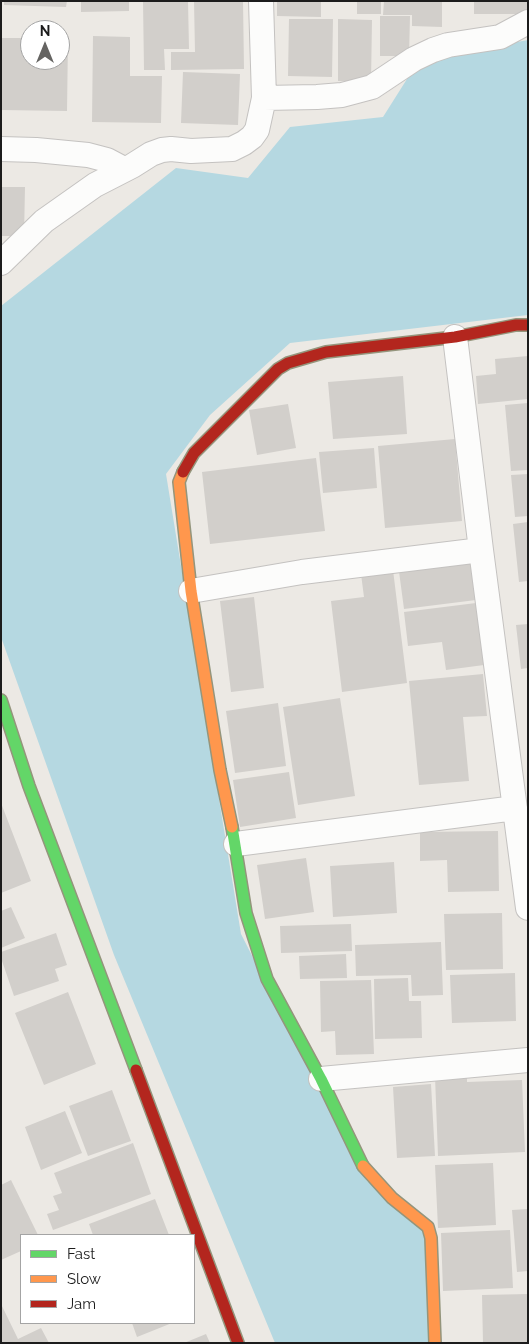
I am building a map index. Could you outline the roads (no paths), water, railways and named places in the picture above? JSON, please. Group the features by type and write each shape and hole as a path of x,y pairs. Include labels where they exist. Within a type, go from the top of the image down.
{"street":[{"path":"1,264 44,222 95,185 151,154 162,150 218,151 232,149 240,146 252,137 257,130 264,98 261,1"},
{"path":"264,98 342,95 372,87 414,59 433,50 448,45 500,37 528,22"},
{"path":"1,149 88,155 106,160 124,169"},
{"path":"435,1343 431,1238 428,1227 392,1198 363,1166 321,1079 267,979 246,913 236,844 220,770 191,591 179,482 185,466 194,453 278,369 288,363 326,352 455,338 508,327 528,325"},
{"path":"455,338 528,908"},
{"path":"191,591 302,572 481,550"},
{"path":"1,700 29,786 238,1343"},
{"path":"236,844 515,808"},
{"path":"321,1079 528,1060"}],"water":[{"path":"528,40 528,315 290,343 210,415 166,474 241,934 367,1181 427,1230 430,1343 275,1343 114,955 1,637 1,306 176,168 248,178 290,127 383,117 419,60"}]}
